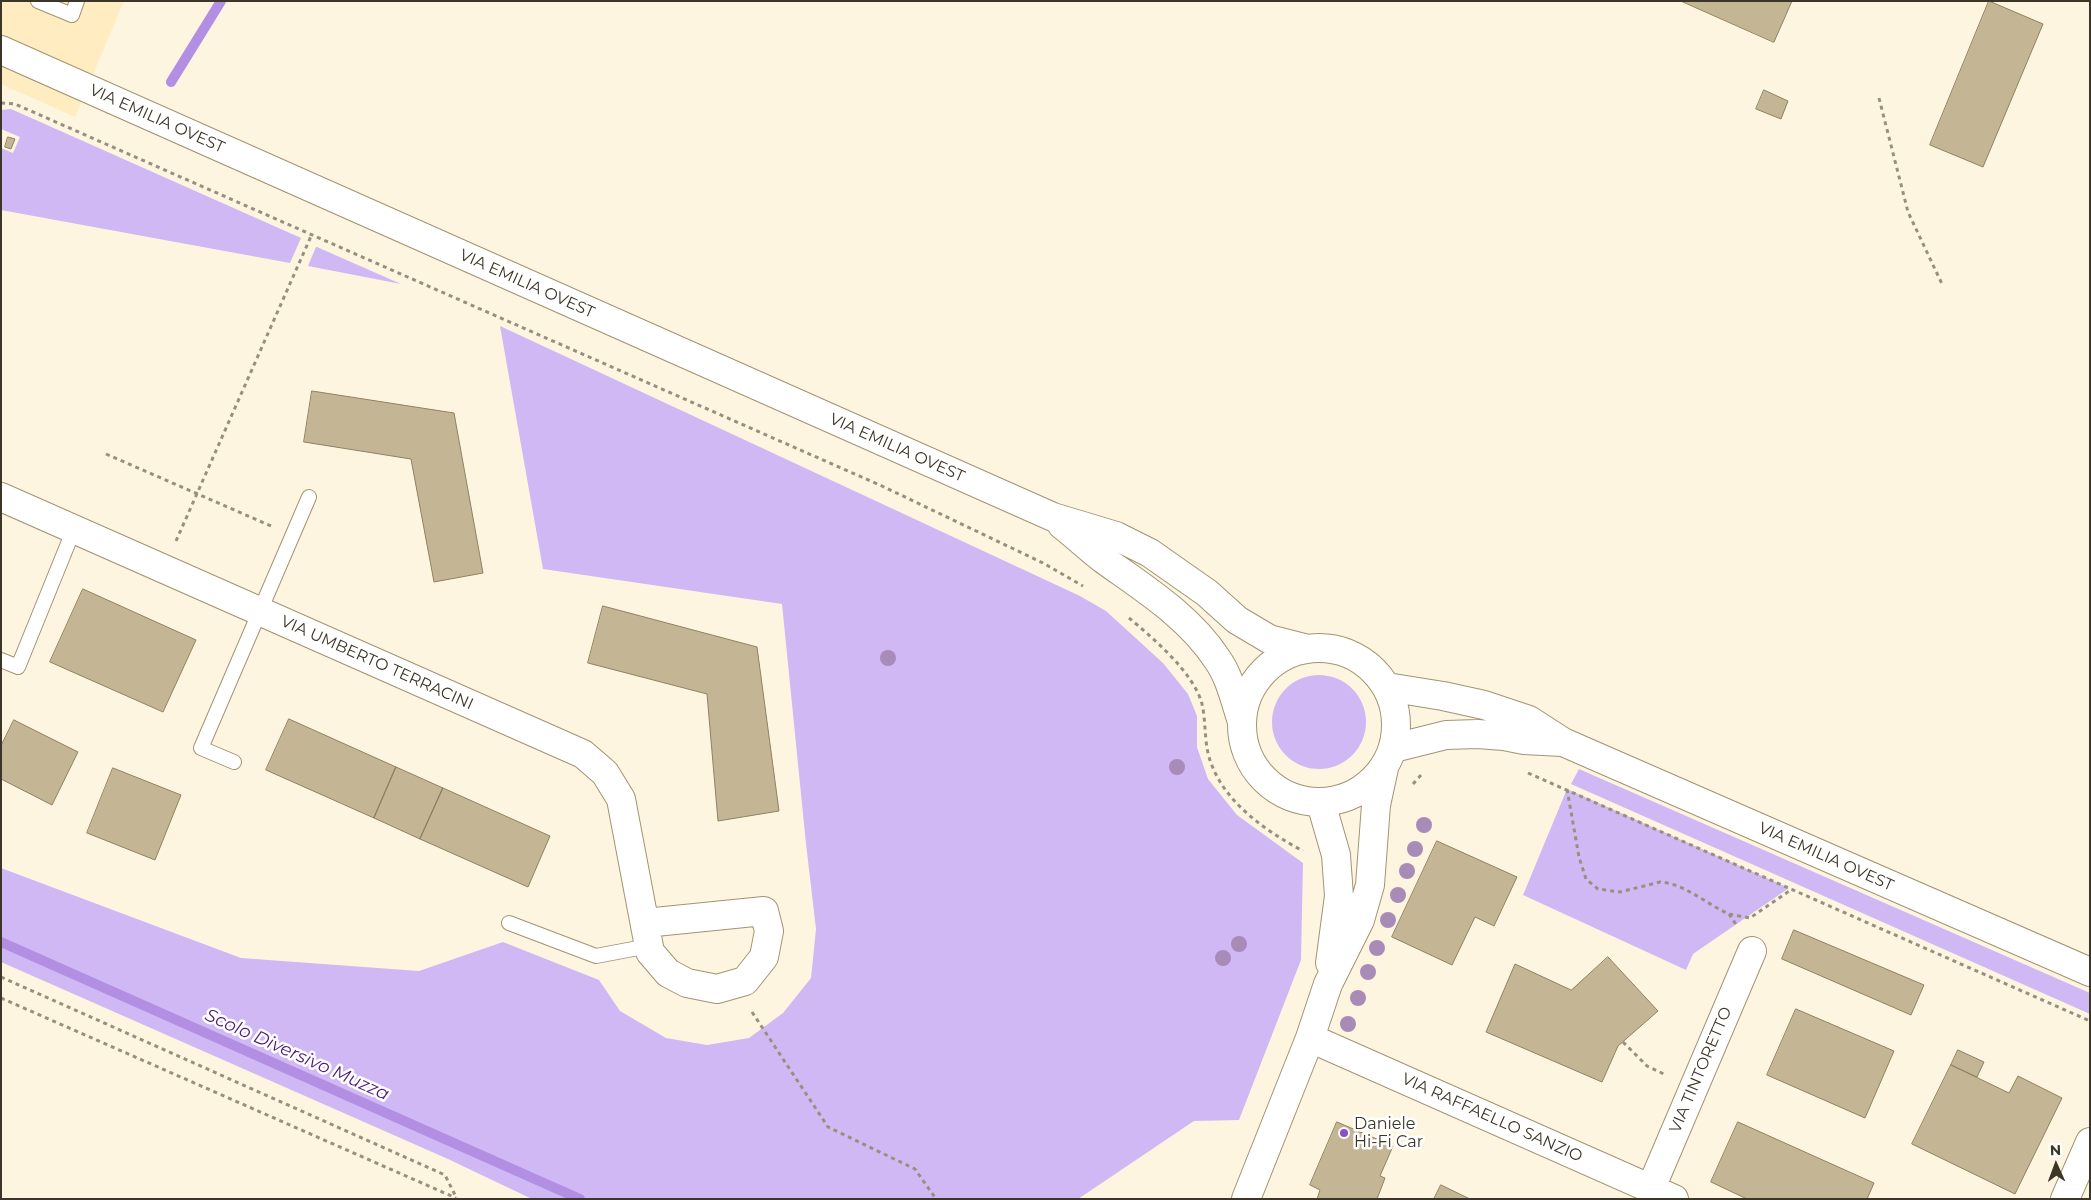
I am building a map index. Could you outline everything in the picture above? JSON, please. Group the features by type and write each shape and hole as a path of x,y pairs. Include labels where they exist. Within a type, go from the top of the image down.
{"main road":[{"name":"VIA EMILIA OVEST","path":"1,50 1053,517 1116,536 1150,553 1207,593 1237,620 1269,639 1308,649"},
{"name":"VIA UMBERTO TERRACINI","path":"1,497 583,754 605,773 622,799 650,952 668,973 686,983 717,989 745,981 764,957 769,931 764,911 647,934"},
{"name":"VIA EMILIA OVEST","path":"1053,517 1102,558 1134,580 1191,627 1218,659 1231,687 1242,724"},
{"path":"1246,1199 1310,1038 1328,984 1360,920 1370,885 1376,805 1397,730 1396,712 1387,687 1370,668 1357,658 1324,648 1308,649 1277,661 1264,672 1246,699 1242,724 1246,748 1256,771 1274,788 1296,799 1321,803 1346,798 1368,785 1389,758"},
{"name":"VIA EMILIA OVEST","path":"1387,687 1484,705 1529,720 1563,742 2090,972"},
{"name":"VIA EMILIA OVEST","path":"1389,758 1446,735 1504,736 1524,740 1563,742"},
{"path":"1321,803 1336,855 1339,896 1328,984"},
{"name":"VIA TINTORETTO","path":"1662,1194 1752,951"},
{"name":"VIA RAFFAELLO SANZIO","path":"1310,1038 1662,1194"},
{"path":"2065,1199 2090,1142"}],"lane":[{"path":"38,1 72,15 77,1"},
{"path":"234,762 201,748 309,497"},
{"path":"1,660 18,667 74,530"},
{"path":"509,923 596,956 647,934"}],"path":[{"path":"1880,98 1908,212 1942,284"},
{"path":"1,103 15,104 882,486 1043,563 1091,591"},
{"path":"164,569 312,234"},
{"path":"106,454 292,536"},
{"path":"1126,616 1178,664 1195,689 1202,704 1204,737 1209,757 1218,780 1237,805 1284,841 1307,853"},
{"path":"1407,791 1426,769"},
{"path":"1524,772 1567,789 2090,1021"},
{"path":"1567,789 1581,864 1586,879 1598,889 1620,892 1666,882 1688,890 1729,914 1750,918 1792,889"},
{"path":"1,977 445,1175 457,1199"},
{"path":"734,984 828,1127 915,1169 936,1199"},
{"path":"1,998 457,1199"},
{"path":"1623,1042 1638,1056"}],"shaded area":[{"path":"1,1 124,1 75,117 1,84"},
{"path":"11,109 301,238 290,263 1,210 1,148 13,153 20,137 1,129 1,110"},
{"path":"317,247 401,284 308,266"},
{"path":"500,326 1080,596 1106,611 1163,663 1188,694 1197,716 1197,747 1208,779 1237,815 1303,863 1301,960 1239,1120 1194,1121 1078,1199 532,1199 448,1159 1,962 1,868 241,958 419,971 503,942 599,980 620,1011 666,1038 707,1045 749,1038 783,1013 811,978 816,929 782,604 543,569"},
{"path":"1319,675 1337,679 1352,689 1362,704 1366,722 1362,740 1352,755 1337,765 1319,769 1301,765 1286,755 1276,740 1272,722 1276,704 1286,689 1301,679"},
{"path":"1579,769 2090,993 2090,1014 1571,784"},
{"path":"1567,789 1789,888 1693,954 1686,970 1523,895"}],"building":[{"path":"1681,1 1792,1 1774,42"},
{"path":"1989,1 2043,24 1983,167 1930,145"},
{"path":"1764,90 1788,101 1781,119 1756,109"},
{"path":"8,137 15,139 11,149 5,147"},
{"path":"312,391 454,413 483,573 434,582 411,459 304,442"},
{"path":"83,589 196,640 163,712 50,662"},
{"path":"603,606 757,647 779,811 718,821 707,694 588,663"},
{"path":"289,719 396,767 374,818 266,770"},
{"path":"14,720 78,752 52,805 1,779 1,746"},
{"path":"396,767 443,788 420,839 374,818"},
{"path":"113,768 181,795 155,860 87,833"},
{"path":"443,788 550,836 528,887 420,839"},
{"path":"1437,841 1517,877 1494,926 1475,917 1452,965 1392,937"},
{"path":"1794,930 1924,985 1911,1015 1782,959"},
{"path":"1608,957 1658,1011 1618,1046 1602,1082 1486,1032 1515,964 1571,990"},
{"path":"1796,1009 1894,1051 1865,1118 1767,1075"},
{"path":"1958,1050 1984,1062 1977,1077 1951,1065"},
{"path":"1951,1065 2009,1093 2018,1076 2062,1098 2015,1194 1912,1144"},
{"path":"1337,1122 1393,1146 1380,1176 1385,1178 1377,1199 1317,1199 1320,1190 1310,1185"},
{"path":"1738,1122 1874,1183 1867,1199 1747,1199 1711,1182"},
{"path":"1441,1185 1470,1199 1434,1199"}],"waterway":[{"path":"171,82 221,1"},
{"name":"Scolo Diversivo Muzza","path":"1,942 580,1199"}],"place":[{"name":"Daniele Hi-Fi Car","path":"1344,1133"}]}
